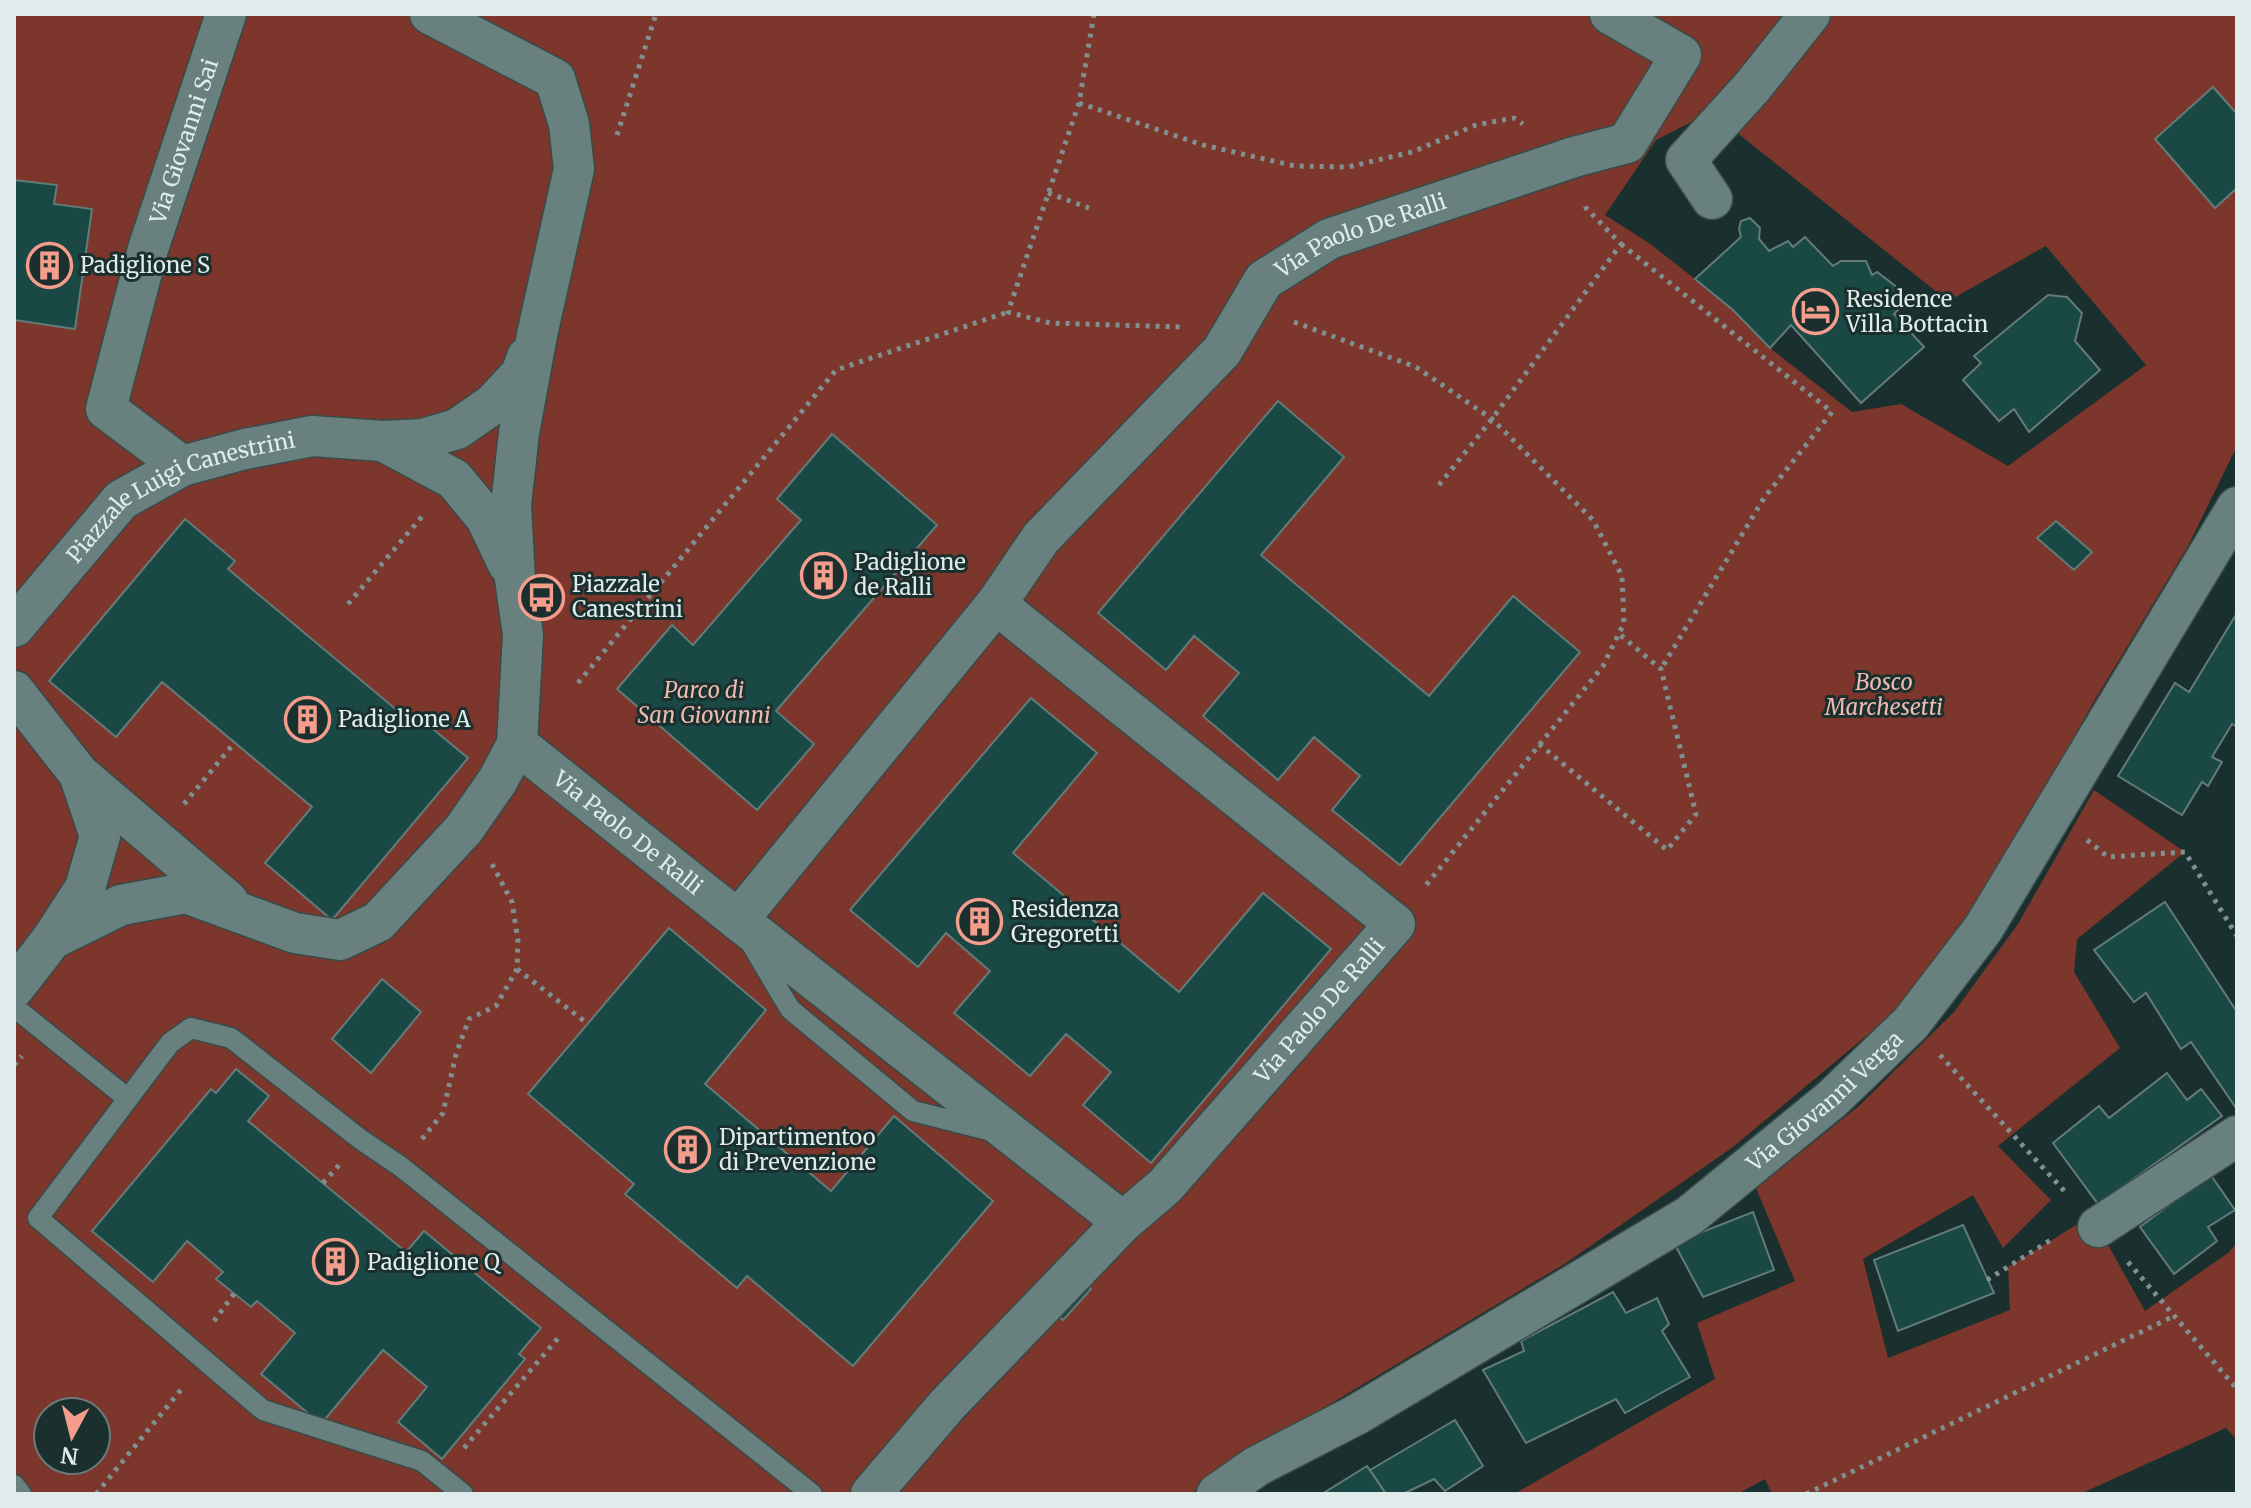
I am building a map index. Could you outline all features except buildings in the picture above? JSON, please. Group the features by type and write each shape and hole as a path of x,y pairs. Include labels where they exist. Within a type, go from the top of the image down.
{"street":[{"name":"Via Giovanni Sai","path":"182,466 106,409 148,249 226,14"},
{"path":"430,14 555,79 569,124 574,169 537,335"},
{"name":"Via Paolo De Ralli","path":"738,920 996,604 1041,538 1222,351 1264,280 1329,239 1574,157 1627,143 1681,55 1610,14"},
{"path":"1712,199 1686,160 1753,86 1810,14"},
{"name":"Piazzale Luigi Canestrini","path":"14,627 121,500 182,466 245,449 312,436 383,441 423,439 457,429 493,404 521,374 537,335"},
{"name":"Piazzale Luigi Canestrini","path":"52,939 121,905 186,893 295,933 340,940 378,922 464,829 498,780 517,744 523,635 515,579 511,505 519,433 537,335"},
{"name":"Piazzale Luigi Canestrini","path":"383,441 454,479 486,518 515,579"},
{"name":"Via Giovanni Verga","path":"1217,1494 1257,1466 1356,1415 1689,1216 1832,1099 1911,1023 1983,929 2237,507"},
{"name":"Via Paolo De Ralli","path":"871,1494 947,1405 1123,1222 1165,1186 1395,924 996,604"},
{"name":"Piazzale Luigi Canestrini","path":"14,691 79,774 244,914"},
{"name":"Via Paolo De Ralli","path":"517,744 1123,1222"},
{"name":"Piazzale Luigi Canestrini","path":"52,939 85,888 100,836 79,774"},
{"path":"14,988 52,939"},
{"path":"2079,1231 2237,1136"}],"lane":[{"path":"14,1007 127,1098"},
{"path":"463,1494 422,1461 263,1410 38,1218 170,1043 191,1028 231,1038 360,1139 400,1166 812,1494"},
{"path":"14,1485 21,1494"}],"path":[{"path":"625,112 656,14"},
{"path":"1008,312 1079,103 1094,14"},
{"path":"1079,103 1203,145 1295,166 1348,167 1412,152 1476,125 1514,118 1574,157 1586,208 1621,244 1832,412 1764,498 1661,669"},
{"path":"1048,193 1089,208"},
{"path":"1439,485 1492,419 1621,244"},
{"path":"578,683 836,370 1008,312 1050,323 1286,319 1416,367 1492,419 1593,520 1622,576 1624,623 1603,666 1395,924"},
{"path":"348,604 454,479"},
{"path":"1539,744 1667,850 1696,814 1661,669 1619,634"},
{"path":"156,839 235,742"},
{"path":"2053,815 2108,857 2185,852 2237,936"},
{"path":"443,1113 456,1054 469,1019 496,1006 517,969 518,941 512,902 489,857 464,829"},
{"path":"517,969 588,1024"},
{"path":"323,1183 340,1164"},
{"path":"1987,1280 2079,1231"},
{"path":"1806,1494 2174,1316"},
{"path":"440,1476 553,1343"},
{"path":"96,1494 188,1382"}],"green space":[{"name":"Parco di San Giovanni","path":"14,14 1790,14 1717,109 1656,140 1605,215 1649,243 1695,279 1733,310 1770,348 1852,412 1901,404 2008,466 2146,365 2046,246 1948,301 1735,131 1829,14 2237,14 2237,446 2188,546 2093,703 1974,913 1896,1011 1733,1147 1566,1263 1305,1419 1191,1494 14,1494"},
{"path":"2094,790 2185,852 2077,939 2074,972 2120,1048 1998,1146 2051,1200 2003,1248 1973,1195 1863,1259 1888,1358 2010,1310 2008,1267 2089,1217 2098,1227 2145,1311 2228,1253 2237,1243 2237,1440 2226,1428 2080,1494 1772,1494 1765,1479 1737,1494 1514,1494 1715,1379 1697,1323 1795,1281 1756,1188 1859,1106 1954,1012 2018,924"}],"place":[{"name":"Padiglione S","path":"49,265"},
{"name":"Residence Villa Bottacin","path":"1815,312"},
{"name":"Padiglione de Ralli","path":"823,575"},
{"name":"Piazzale Canestrini","path":"541,597"},
{"name":"Padiglione A","path":"307,719"},
{"name":"Residenza Gregoretti","path":"980,922"},
{"name":"Dipartimentoo di Prevenzione","path":"688,1150"},
{"name":"Padiglione Q","path":"336,1262"}],"park label":[{"name":"Bosco Marchesetti","path":"1884,694"}]}
